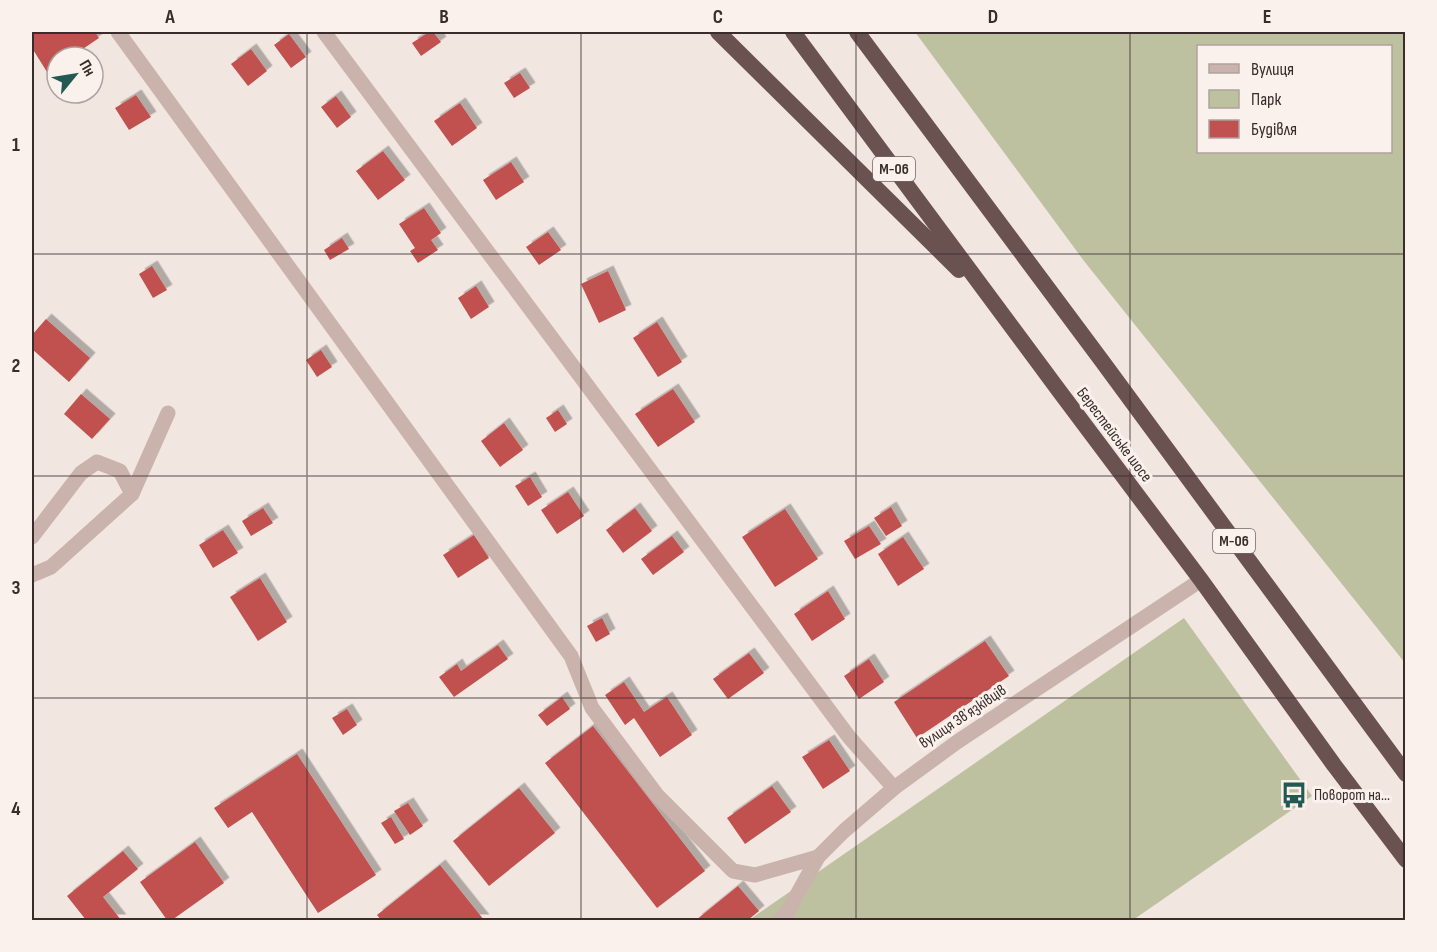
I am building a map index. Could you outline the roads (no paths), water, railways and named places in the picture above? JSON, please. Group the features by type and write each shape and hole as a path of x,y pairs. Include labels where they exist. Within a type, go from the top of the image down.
{"highway":[{"path":"718,32 996,306"},
{"name":"Берестейське шосе","path":"793,32 1201,580 1334,765 1406,860"},
{"name":"Берестейське шосе","path":"857,32 1406,774"}],"street":[{"path":"118,32 571,656 592,708 657,795 733,871 755,875 818,857"},
{"path":"324,32 849,736 894,788"},
{"path":"32,574 51,567 132,494 168,413"},
{"path":"32,537 81,473 97,462 120,471 132,494"},
{"name":"вулиця Звʼязківців","path":"779,921 787,913 818,857 894,788 957,742 1201,580"}],"place":[{"name":"Поворот на...","path":"1294,795"}]}
